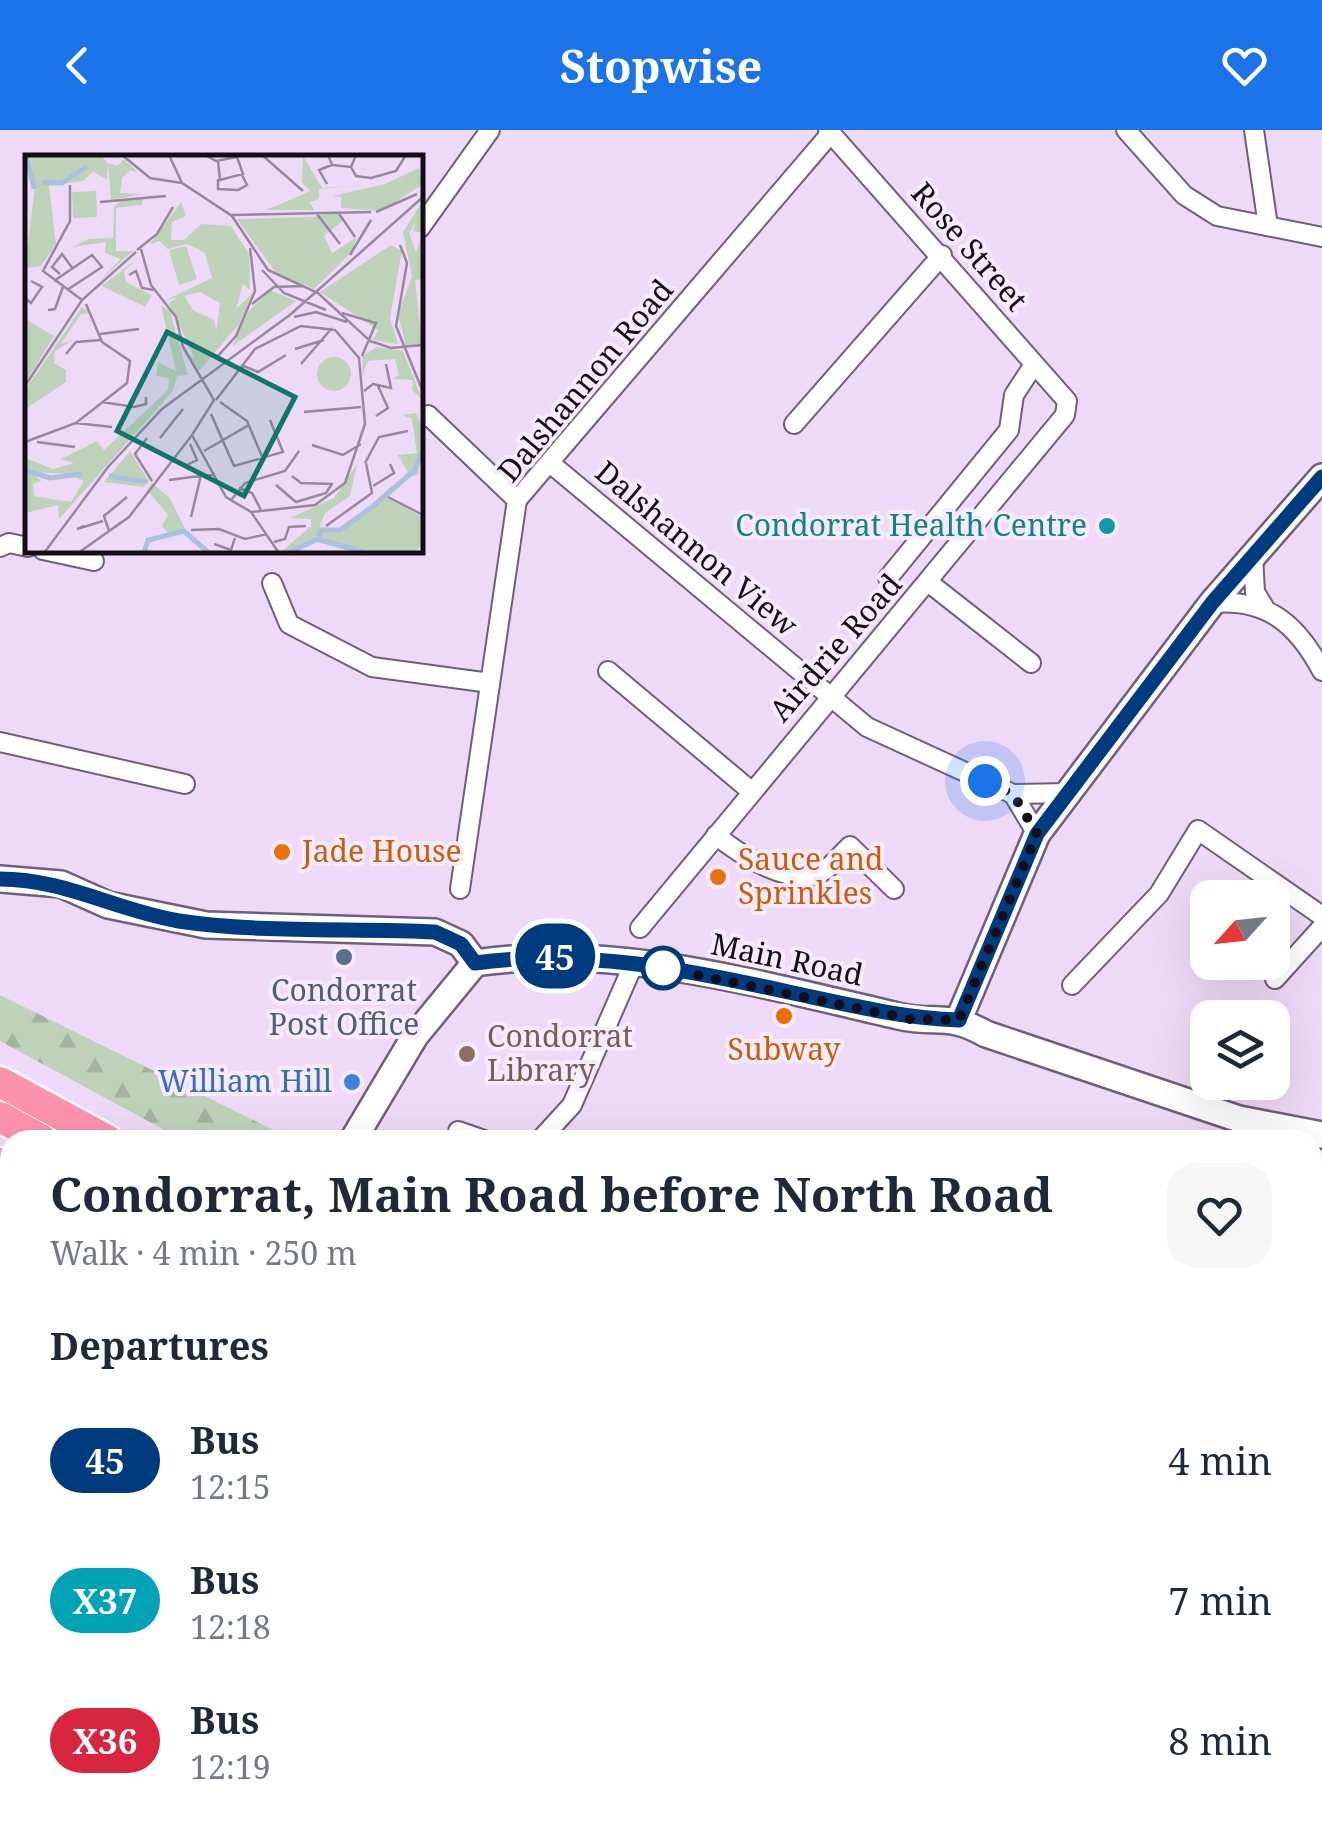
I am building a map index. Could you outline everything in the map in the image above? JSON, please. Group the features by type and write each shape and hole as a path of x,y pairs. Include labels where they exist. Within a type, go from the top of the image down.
{"highway":[{"path":"0,1082 89,1130"},
{"path":"0,1117 24,1130"}],"main road":[{"path":"959,1020 1037,834 1212,603 1322,477"},
{"path":"0,879 48,881 108,905 206,925 435,932 461,944 475,963 415,1036 359,1130"},
{"name":"Main Road","path":"475,963 555,956 634,963 910,1019 959,1020 986,1034 1235,1129"}],"street":[{"path":"422,225 490,130"},
{"path":"1126,130 1184,194 1217,216 1322,237"},
{"path":"1254,130 1268,226"},
{"name":"Rose Street","path":"830,132 942,255 1066,401"},
{"name":"Dalshannon Road","path":"460,889 518,500 830,132"},
{"path":"794,424 942,255"},
{"path":"888,578 1010,430 1014,394 1033,366"},
{"name":"Airdrie Road","path":"640,928 1065,415 1066,401"},
{"path":"424,416 518,500"},
{"name":"Dalshannon View","path":"550,463 867,728 1013,794 1068,793"},
{"path":"0,546 9,543 25,546"},
{"path":"51,552 94,561"},
{"path":"1253,555 1255,592 1264,607"},
{"path":"928,582 1031,662"},
{"path":"272,583 290,624 372,667 490,683"},
{"path":"1212,603 1235,601 1264,607 1294,626 1322,671"},
{"path":"608,671 751,792"},
{"path":"0,742 184,784"},
{"path":"1013,794 1037,834"},
{"path":"1072,985 1159,894 1198,830 1322,916"},
{"path":"716,835 756,863 808,876 825,870 850,846 894,889"},
{"path":"1290,962 1322,926"},
{"path":"549,1130 572,1105 634,963"}],"green space":[{"path":"0,995 274,1130 165,1130 0,1041"}],"bus line":[{"name":"45","path":"0,879 48,881 108,905 206,925 435,932 461,944 475,963 555,956 634,963 910,1019 959,1020 1037,834 1212,603 1322,477"}],"place":[{"name":"Condorrat Health Centre","path":"1107,526"},
{"name":"Jade House","path":"282,852"},
{"name":"Sauce and Sprinkles","path":"718,877"},
{"name":"Condorrat Post Office","path":"344,957"},
{"name":"Subway","path":"784,1016"},
{"name":"Condorrat Library","path":"467,1054"},
{"name":"William Hill","path":"352,1082"}],"route":[{"path":"663,968 910,1019 959,1020 1037,834 1013,794 985,781"}]}
